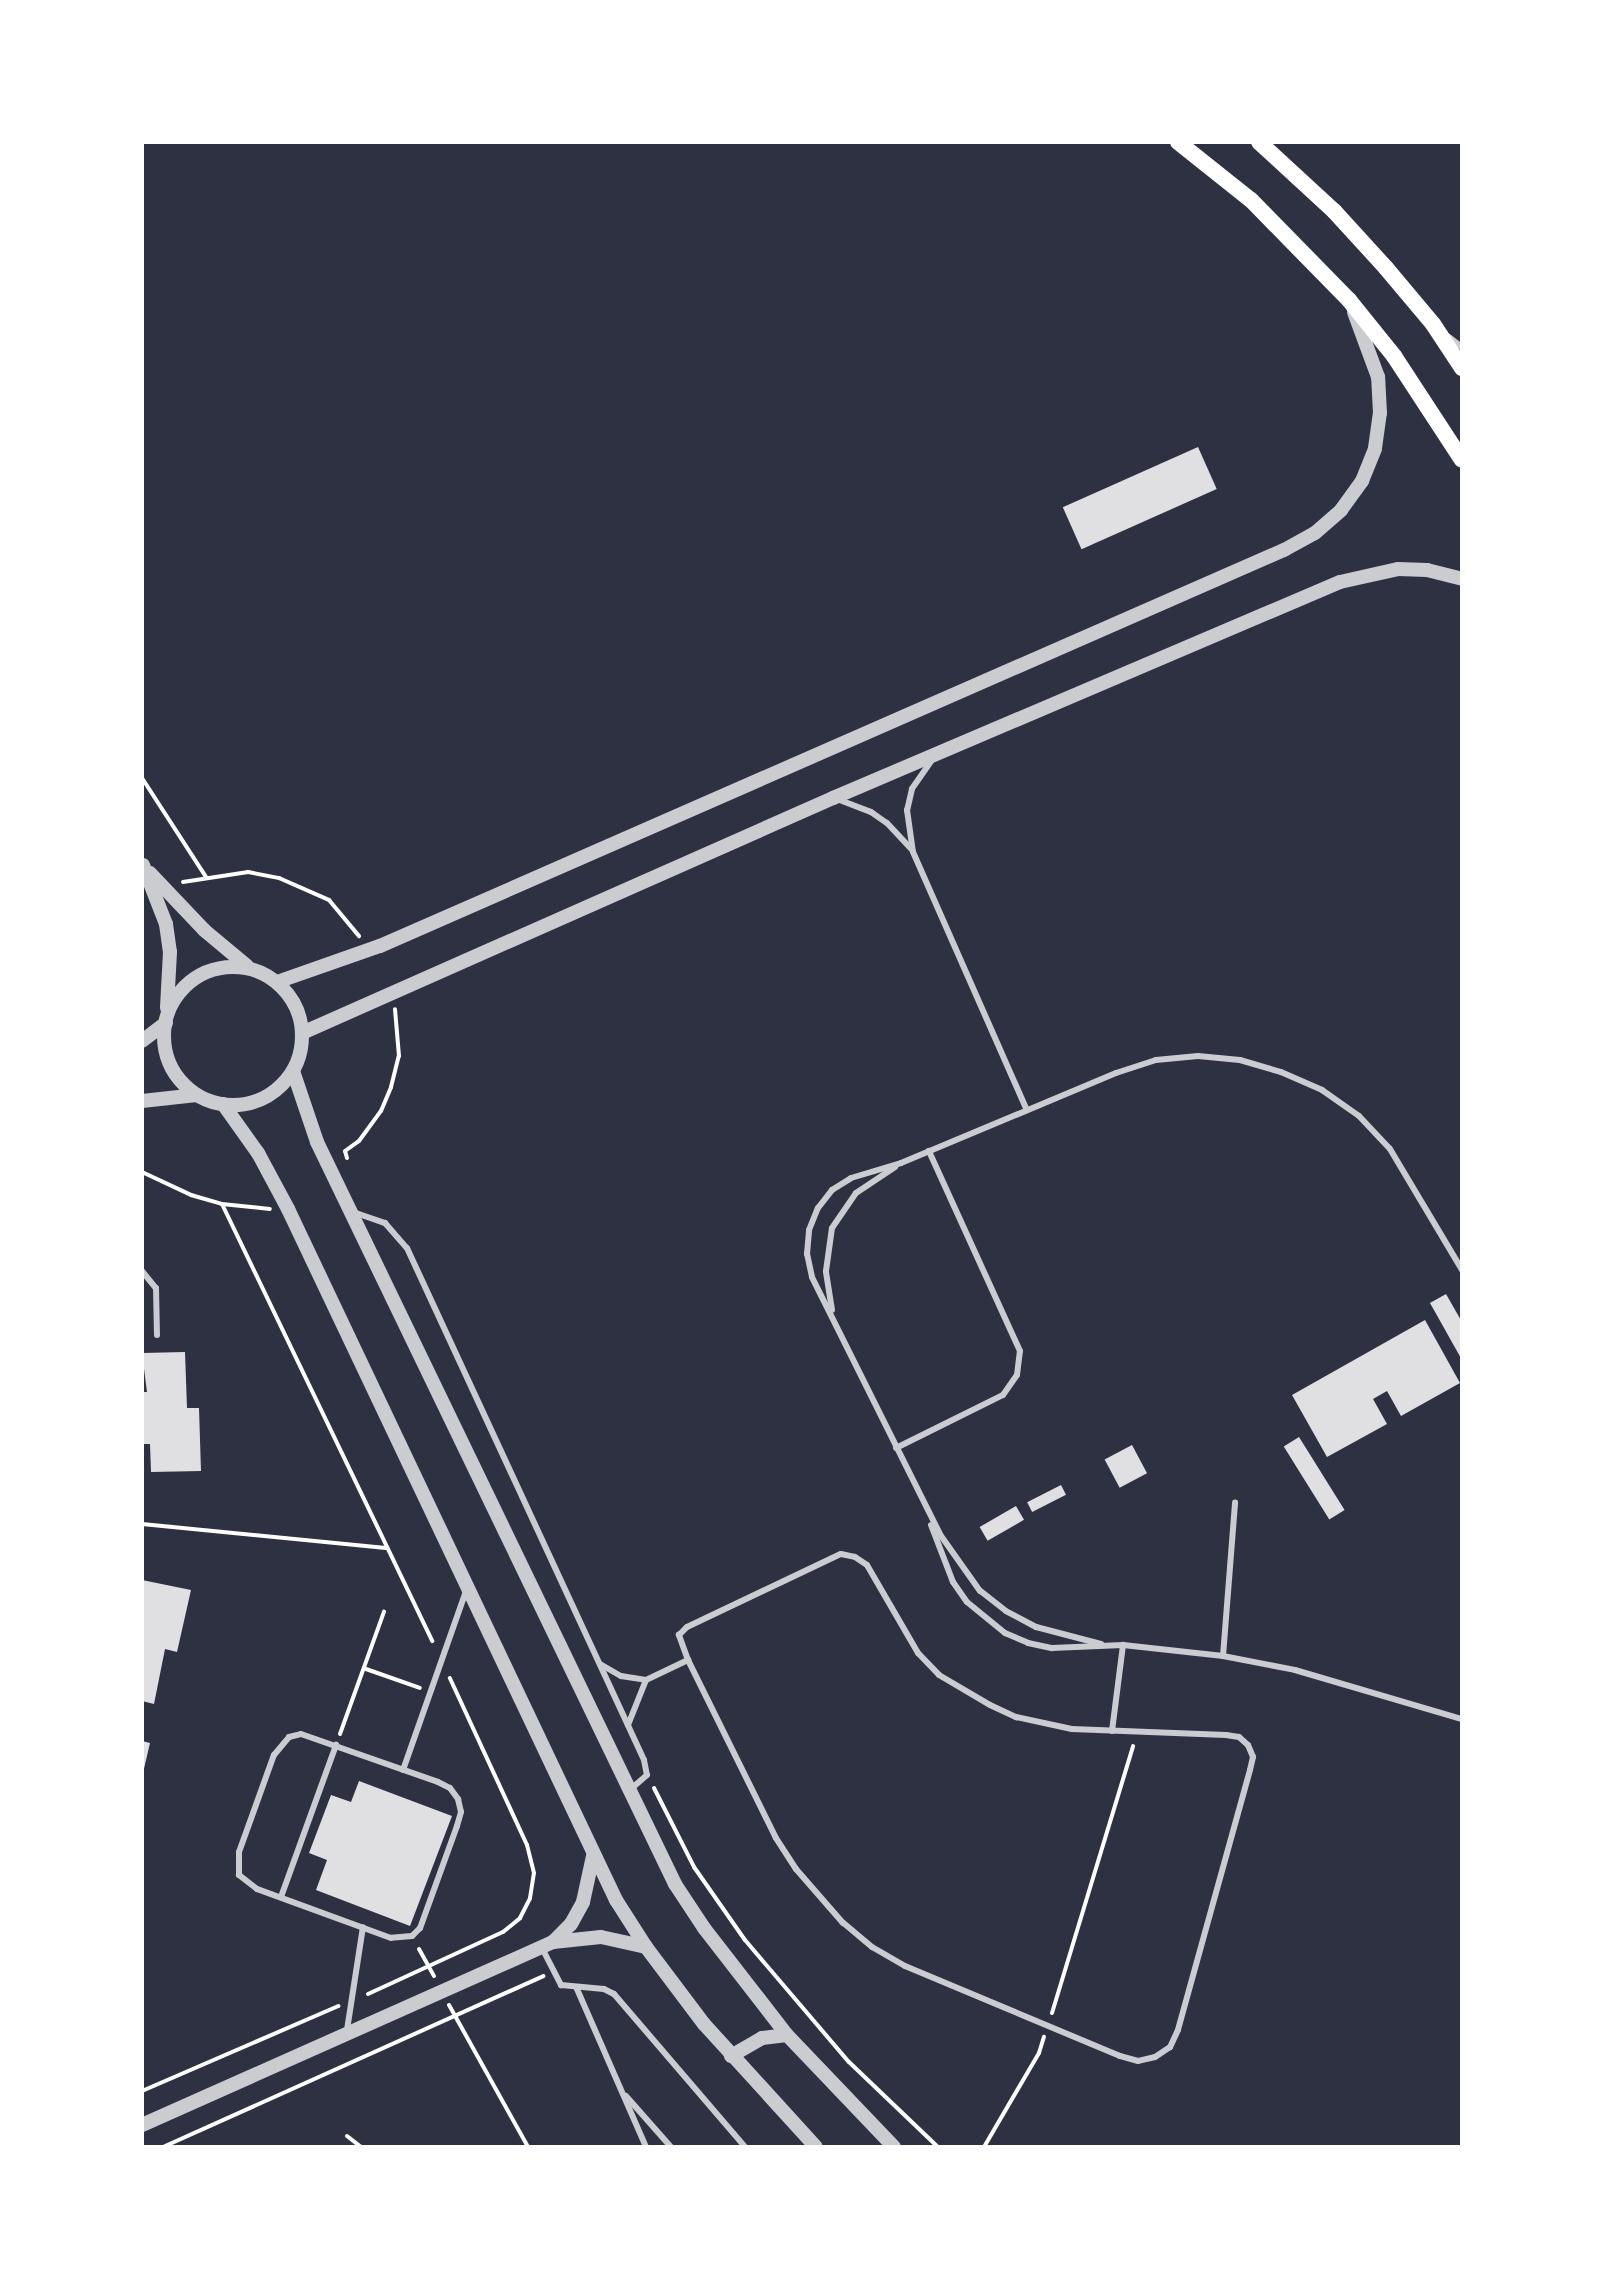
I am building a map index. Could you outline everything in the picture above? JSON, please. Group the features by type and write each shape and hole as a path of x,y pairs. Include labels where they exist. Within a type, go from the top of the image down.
{"main road":[{"path":"1178,142 1251,200 1349,300 1394,356 1462,460"},
{"path":"1259,142 1334,211 1433,324 1462,368"}],"street":[{"path":"277,982 380,946 1269,557 1315,533 1341,510 1362,481 1375,448 1380,413 1378,377 1349,300"},
{"path":"302,1033 833,798 1340,582 1398,569 1427,570 1462,579"},
{"path":"142,864 204,930 247,966 277,982 290,997 302,1033 301,1053 293,1071 280,1087 263,1099 243,1104 223,1104 197,1095 181,1081 170,1063 165,1043 170,952 161,909 142,864"},
{"path":"142,1041 166,1017 181,991 199,975 222,968 247,966"},
{"path":"293,1071 310,1125 331,1172 650,1838 697,1917 787,2035 894,2147"},
{"path":"142,1101 197,1095"},
{"path":"223,1104 258,1153 288,1209 593,1855 646,1947 731,2056 816,2147"},
{"path":"548,1945 571,1924 583,1902 593,1855"},
{"path":"142,2125 548,1945 601,1937 646,1947"},
{"path":"731,2056 751,2042 787,2035"}],"lane":[{"path":"1433,324 1462,347"},
{"path":"913,852 907,810 922,770 937,755"},
{"path":"833,798 871,812 901,836 913,852 1027,1110"},
{"path":"1462,1270 1390,1149 1359,1116 1322,1090 1281,1072 1240,1060 1198,1056 1156,1060 901,1163 851,1178 832,1190 818,1208 809,1230 807,1254 812,1277 925,1510 953,1582 985,1620 1005,1633 1040,1646 1123,1645 1223,1656 1295,1670 1462,1719"},
{"path":"896,1448 1003,1395 1017,1375 1020,1351 929,1151"},
{"path":"833,1315 826,1271 832,1228 856,1193 901,1163"},
{"path":"350,1212 385,1223 402,1238 647,1767 647,1775 628,1791"},
{"path":"142,1271 156,1288 157,1335"},
{"path":"1223,1656 1235,1502"},
{"path":"925,1510 964,1572 1006,1611 1036,1627 1101,1644"},
{"path":"841,1554 855,1557 867,1565 918,1653 939,1675 964,1693 1016,1717 1043,1724 1112,1731 1239,1737 1248,1745 1253,1757 1178,2030 1163,2052 1138,2061 905,1966 872,1947 843,1923 796,1869 776,1838 679,1641 682,1630 841,1554"},
{"path":"403,1770 467,1588"},
{"path":"1112,1731 1123,1645"},
{"path":"599,1663 621,1676 646,1680 688,1660"},
{"path":"628,1725 646,1680"},
{"path":"301,1734 403,1770 450,1788 458,1799 461,1812 420,1928 412,1936 391,1938 247,1884 236,1863 280,1745 301,1734"},
{"path":"281,1897 336,1745"},
{"path":"347,2032 363,1927"},
{"path":"548,1945 552,1972 561,1985 577,1989 604,1989 614,1994 745,2147"},
{"path":"577,1989 646,2147"},
{"path":"622,2091 671,2147"}],"path":[{"path":"142,778 206,877"},
{"path":"166,890 206,877 248,872 279,878 329,900 360,937 373,931 380,946"},
{"path":"331,1172 350,1164 345,1151 359,1141 381,1111 391,1087 399,1056 397,1016 389,992"},
{"path":"142,1172 191,1195 222,1204 288,1209"},
{"path":"142,2091 352,2001 512,1926 526,1909 534,1873 527,1845 441,1660 222,1204"},
{"path":"142,1524 386,1548"},
{"path":"336,1745 366,1669 384,1612"},
{"path":"366,1669 431,1691"},
{"path":"984,2147 1039,2053 1137,1733"},
{"path":"647,1775 694,1867 745,1940 849,2062 938,2147"},
{"path":"412,1936 528,2147"},
{"path":"163,2147 552,1972"},
{"path":"347,2136 361,2147"}],"building":[{"path":"1198,447 1217,489 1082,549 1063,507"},
{"path":"1446,1294 1462,1322 1462,1360 1430,1303"},
{"path":"1425,1320 1460,1383 1401,1416 1387,1391 1373,1399 1387,1424 1327,1457 1292,1395"},
{"path":"185,1352 187,1408 199,1408 201,1471 151,1472 150,1444 142,1444 142,1392 147,1392 142,1353"},
{"path":"1299,1437 1345,1510 1329,1519 1284,1447"},
{"path":"1132,1445 1147,1473 1120,1488 1105,1460"},
{"path":"1061,1485 1066,1495 1032,1512 1027,1502"},
{"path":"1016,1506 1024,1520 988,1541 980,1527"},
{"path":"142,1580 191,1590 177,1652 165,1649 154,1704 142,1701"},
{"path":"142,1741 150,1743 143,1773 142,1773"},
{"path":"359,1781 452,1816 410,1926 316,1890 327,1860 309,1853 331,1795 351,1802"}]}
